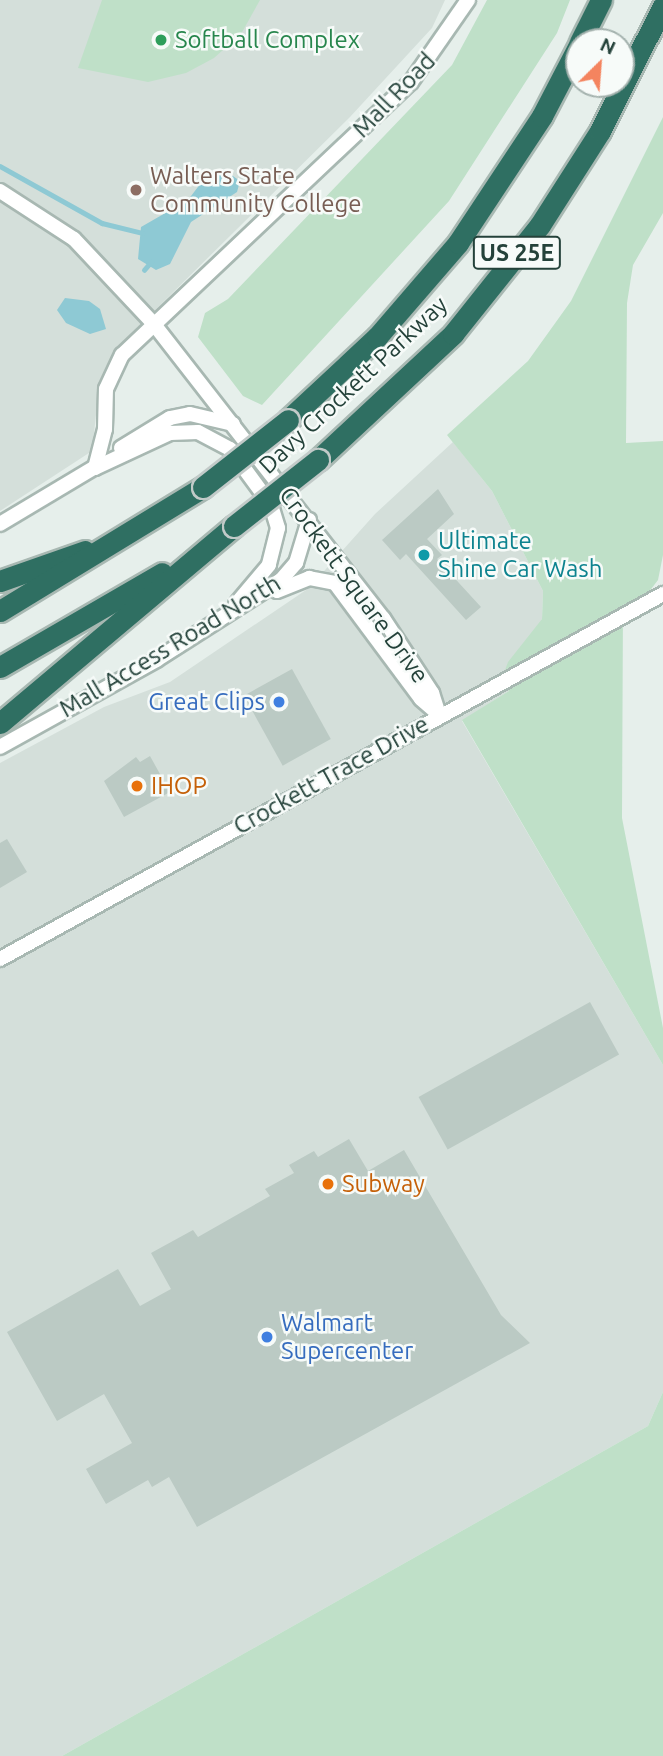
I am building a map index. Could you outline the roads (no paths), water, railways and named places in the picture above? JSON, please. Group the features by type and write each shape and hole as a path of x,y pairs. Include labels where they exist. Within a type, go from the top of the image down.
{"highway":[{"name":"Davy Crockett Parkway","path":"587,28 601,0"},
{"name":"Davy Crockett Parkway","path":"0,667 234,526 318,460 453,334 540,225 600,131 663,6"},
{"name":"Davy Crockett Parkway","path":"0,611 133,533 203,487 288,420 377,337 457,243 535,127 565,71"},
{"path":"0,723 234,526"},
{"path":"0,581 133,533"}],"street":[{"name":"Mall Road","path":"95,468 110,375 153,323 411,82 468,0"},
{"name":"Crockett Square Drive","path":"0,191 74,239 153,323 309,520 416,666 439,715"},
{"path":"0,524 95,468 170,418 206,414 234,425"},
{"path":"95,468 170,433 198,432 230,449 271,505 278,528 269,565 220,620"},
{"name":"Mall Access Road North","path":"0,747 220,620 289,574 305,544 309,520"},
{"name":"Crockett Square Drive","path":"220,620 299,581 335,583 421,699 439,715"},
{"name":"Crockett Trace Drive","path":"0,959 663,594"}],"water":[{"path":"223,169 240,181 237,192 191,222 170,264 156,270 138,259 141,227 188,200 204,179"},
{"path":"65,298 89,301 100,309 106,329 90,334 66,323 57,310"}],"waterway":[{"path":"0,166 102,223 143,233"},
{"path":"144,270 151,262"}],"place":[{"name":"Softball Complex","path":"161,40"},
{"name":"Walters State Community College","path":"136,190"},
{"name":"Ultimate Shine Car Wash","path":"424,555"},
{"name":"Great Clips","path":"279,702"},
{"name":"IHOP","path":"137,786"},
{"name":"Subway","path":"328,1184"},
{"name":"Walmart Supercenter","path":"267,1337"}]}
